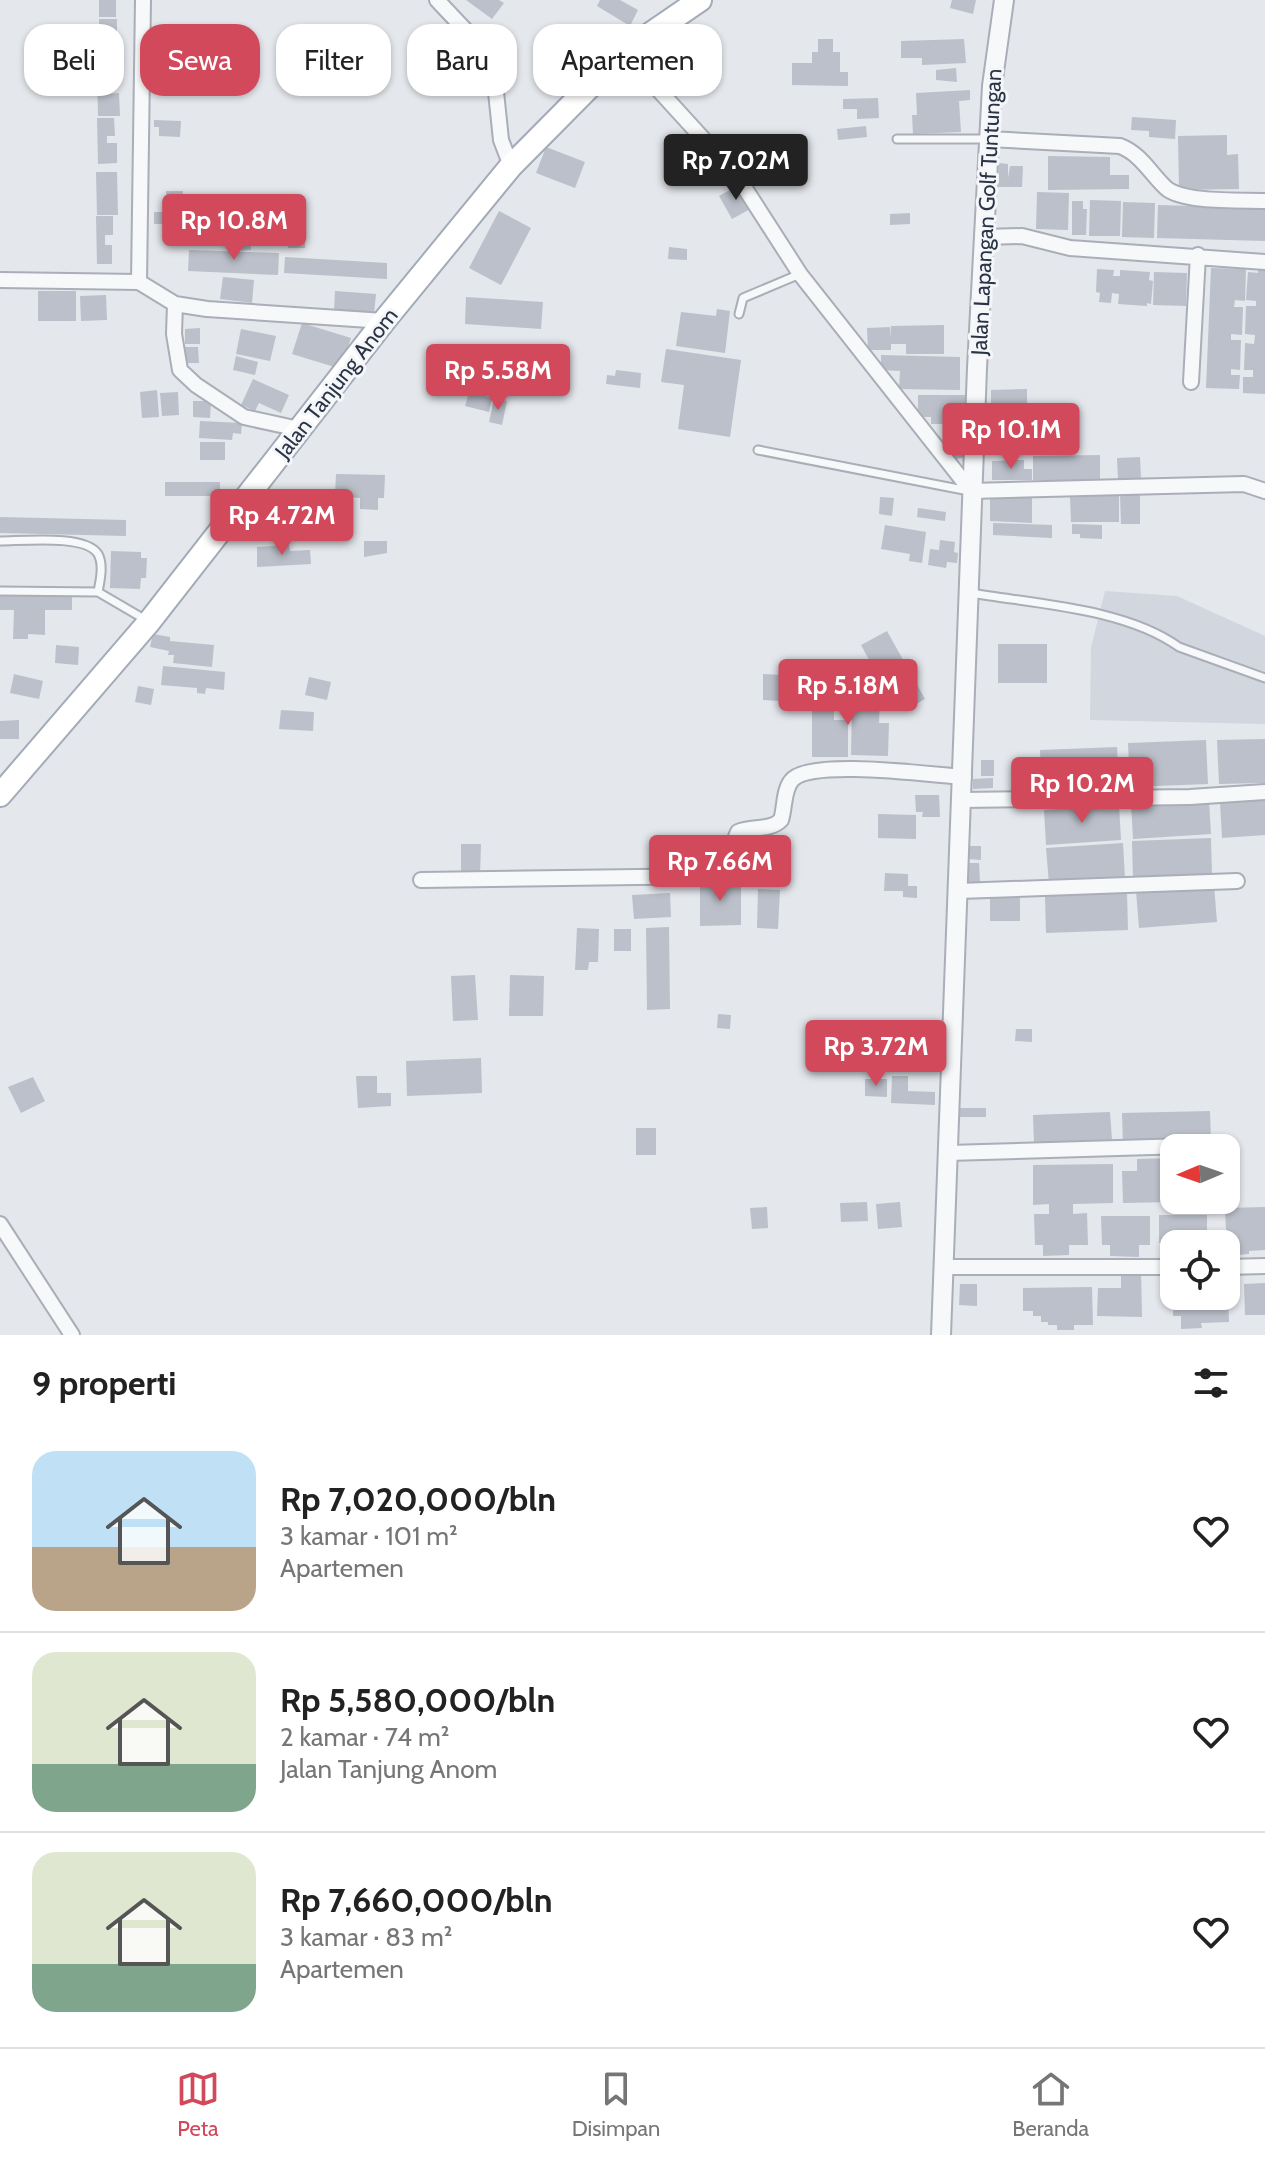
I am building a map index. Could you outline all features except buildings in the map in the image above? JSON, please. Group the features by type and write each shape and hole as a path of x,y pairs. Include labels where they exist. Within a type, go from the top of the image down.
{"main road":[{"name":"Jalan Tanjung Anom","path":"662,24 691,2"},
{"name":"Jalan Tanjung Anom","path":"0,795 149,622 384,321 511,166 580,96"}],"street":[{"path":"139,282 143,0"},
{"path":"437,0 487,53 494,73 501,140 511,166"},
{"name":"Jalan Lapangan Golf Tuntungan","path":"941,1335 964,777 971,491 992,86 1004,0"},
{"path":"664,96 737,176 800,274 971,491 1244,484 1265,491"},
{"path":"989,139 1120,146 1139,157 1175,193 1200,198 1265,201"},
{"path":"985,237 1022,236 1070,248 1265,262"},
{"path":"1191,382 1198,255"},
{"path":"0,280 139,282 175,304 384,321"},
{"path":"175,304 174,334 180,370 196,385 244,417 299,429"},
{"path":"421,880 712,876 722,874 729,866 738,832 771,827 781,820 788,786 799,776 831,769 964,777"},
{"path":"962,800 1190,797 1265,792"},
{"path":"959,891 1237,881"},
{"path":"948,1153 1160,1147"},
{"path":"0,1224 72,1335"},
{"path":"1240,1267 1265,1266"},
{"path":"944,1267 1160,1267"}],"lane":[{"path":"897,139 989,139"},
{"path":"739,314 744,298 800,274"},
{"path":"758,450 971,491"},
{"path":"0,541 78,542 91,546 100,556 98,592"},
{"path":"0,591 98,592 149,622"},
{"path":"968,593 1110,615 1168,639 1179,647 1265,678"}],"shaded area":[{"path":"1105,591 1177,596 1265,636 1265,724 1090,720 1091,647"}]}
